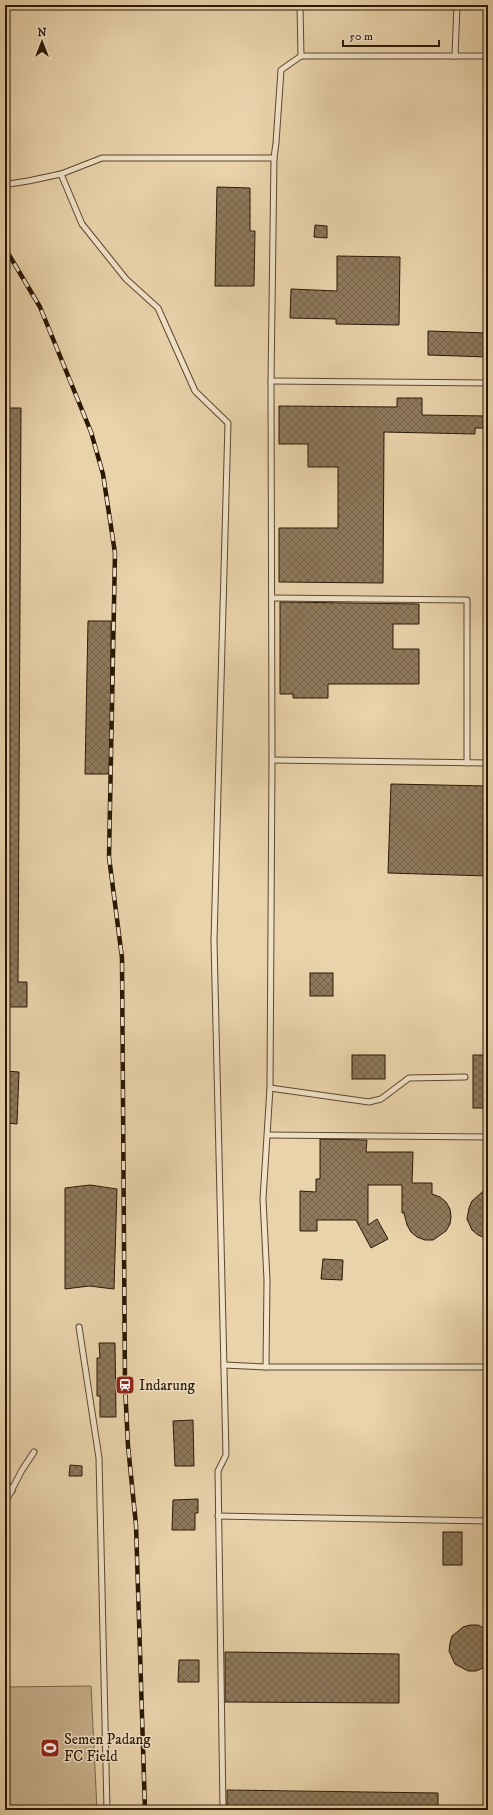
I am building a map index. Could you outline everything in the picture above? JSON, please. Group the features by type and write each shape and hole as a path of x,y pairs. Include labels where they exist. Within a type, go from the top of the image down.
{"lane":[{"path":"300,5 301,56"},
{"path":"455,56 457,5"},
{"path":"266,1367 267,1280 263,1199 270,1088 272,760 271,381 274,158 281,70 301,56 488,56"},
{"path":"5,182 9,184 28,182 61,174 102,158 274,158"},
{"path":"61,174 82,224 126,279 158,308 195,391 228,423 214,941 226,1454 218,1471 223,1810"},
{"path":"271,381 488,383"},
{"path":"272,598 467,600 467,763"},
{"path":"272,760 488,763"},
{"path":"270,1088 369,1102 381,1099 409,1078 465,1077"},
{"path":"268,1135 488,1137"},
{"path":"79,1327 99,1458 107,1810"},
{"path":"224,1365 266,1367 488,1367"},
{"path":"5,1503 22,1470 34,1452"},
{"path":"5,1482 12,1491"},
{"path":"218,1516 488,1521"}],"shaded area":[{"name":"Semen Padang FC Field","path":"91,1686 97,1810 5,1810 5,1687"}],"building":[{"path":"217,187 250,188 250,231 255,231 254,286 215,286"},
{"path":"315,225 327,226 327,238 314,237"},
{"path":"337,256 400,257 399,325 336,324 336,319 290,318 291,289 337,291"},
{"path":"428,331 488,333 488,357 428,355"},
{"path":"397,398 422,398 422,415 488,416 488,428 475,428 475,434 384,432 383,583 279,582 279,528 338,528 338,467 308,467 308,444 279,444 279,406 397,407"},
{"path":"5,408 21,408 18,982 27,982 27,1007 6,1007"},
{"path":"280,602 419,604 419,624 393,624 393,649 419,649 419,684 328,684 328,698 293,698 293,694 280,694"},
{"path":"88,621 111,621 110,774 85,774"},
{"path":"391,784 488,786 488,876 388,873"},
{"path":"310,973 333,973 333,996 310,996"},
{"path":"352,1055 385,1055 385,1079 352,1079"},
{"path":"473,1055 488,1055 488,1108 473,1108"},
{"path":"5,1071 19,1072 17,1124 5,1123"},
{"path":"320,1139 367,1140 366,1152 413,1152 412,1183 432,1183 432,1194 440,1197 446,1202 450,1209 451,1217 450,1224 446,1231 433,1240 425,1240 417,1237 411,1232 407,1225 404,1213 402,1213 402,1185 368,1185 368,1225 377,1219 388,1239 371,1248 356,1220 317,1220 317,1231 300,1231 300,1191 316,1192 316,1179 320,1179"},
{"path":"90,1185 117,1189 114,1289 89,1286 65,1289 65,1188"},
{"path":"488,1187 488,1239 478,1235 472,1230 467,1219 472,1201"},
{"path":"323,1259 343,1260 342,1280 321,1279"},
{"path":"99,1343 115,1343 116,1417 100,1417 100,1396 97,1396 97,1358 100,1358"},
{"path":"193,1420 194,1466 175,1466 173,1421"},
{"path":"70,1465 82,1466 82,1476 69,1476"},
{"path":"198,1499 198,1513 195,1513 195,1530 172,1530 173,1500"},
{"path":"443,1532 462,1532 462,1565 443,1565"},
{"path":"478,1625 488,1630 488,1666 476,1671 468,1671 455,1664 449,1651 452,1636 463,1627"},
{"path":"225,1652 399,1654 399,1703 225,1702"},
{"path":"179,1660 199,1660 199,1682 178,1682"},
{"path":"227,1790 438,1793 438,1810 227,1810"}],"railway":[{"path":"5,248 40,307 91,432 103,474 115,553 109,857 122,958 125,1385 128,1446 136,1525 145,1810"}],"place":[{"name":"Indarung","path":"125,1385"},
{"name":"Semen Padang FC Field","path":"50,1748"}]}
